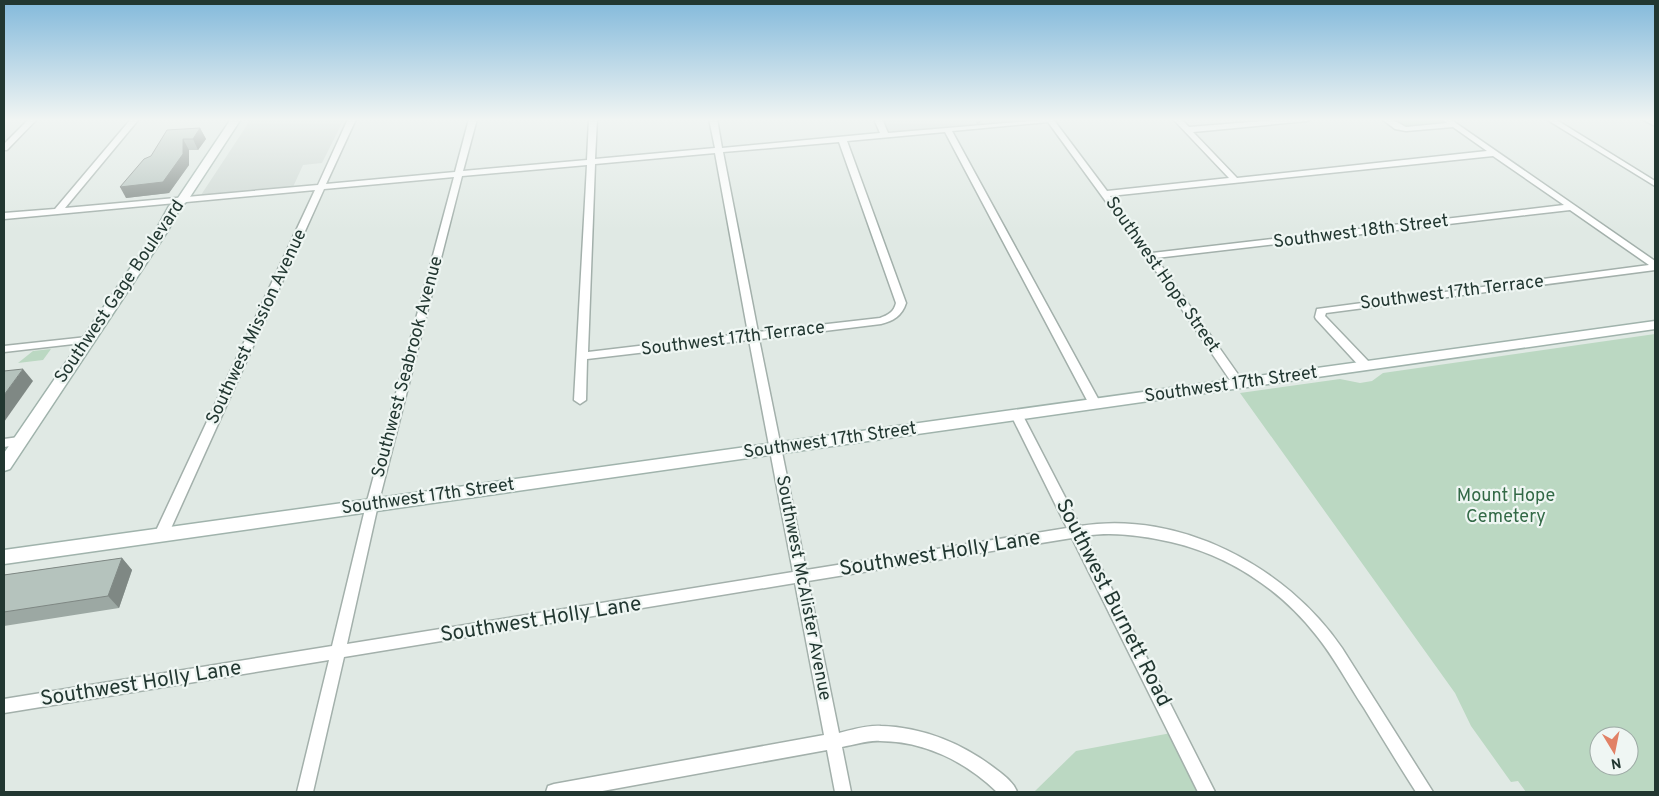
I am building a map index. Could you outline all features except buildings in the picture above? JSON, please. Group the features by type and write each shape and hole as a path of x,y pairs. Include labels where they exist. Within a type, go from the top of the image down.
{"main road":[{"name":"Southwest Gage Boulevard","path":"4,465 160,232 175,206 182,200 211,156"},
{"name":"Southwest 17th Street","path":"4,556 1655,325"}],"street":[{"path":"58,211 104,156"},
{"name":"Southwest Mission Avenue","path":"161,534 335,156"},
{"name":"Southwest Seabrook Avenue","path":"305,792 339,653 372,505 464,156"},
{"path":"580,400 591,156"},
{"path":"4,216 653,156"},
{"name":"Southwest McAlister Avenue","path":"720,156 775,449 844,792"},
{"name":"Southwest 17th Terrace","path":"582,356 885,320 898,312 901,304 848,156"},
{"path":"962,156 1095,404"},
{"name":"Southwest Hope Street","path":"1076,156 1150,256 1238,383"},
{"path":"1213,156 1236,180"},
{"path":"1104,194 1465,156"},
{"path":"1499,156 1655,266"},
{"path":"1610,156 1655,184"},
{"name":"Southwest 18th Street","path":"1150,256 1572,207"},
{"name":"Southwest 17th Terrace","path":"1366,366 1320,317 1321,311 1655,266"},
{"path":"4,349 87,340"},
{"name":"Southwest Burnett Road","path":"1017,415 1078,532 1207,792"},
{"path":"4,443 19,442"},
{"name":"Southwest Holly Lane","path":"4,706 1078,532 1122,528 1158,532 1183,538 1230,557 1273,584 1305,612 1332,645 1425,792"},
{"path":"554,792 834,740 886,733 910,736 933,742 955,751 977,764 1009,792"}],"shaded area":[{"path":"227,156 325,156 322,163 303,165 293,187 201,195"}],"green space":[{"name":"Mount Hope Cemetery","path":"1655,334 1655,792 1526,792 1518,781 1511,782 1471,726 1455,693 1240,393 1340,379 1360,383 1372,381 1383,373"},
{"path":"51,349 43,360 18,363 33,351"},
{"path":"1171,733 1203,792 1034,792 1076,751"}]}
